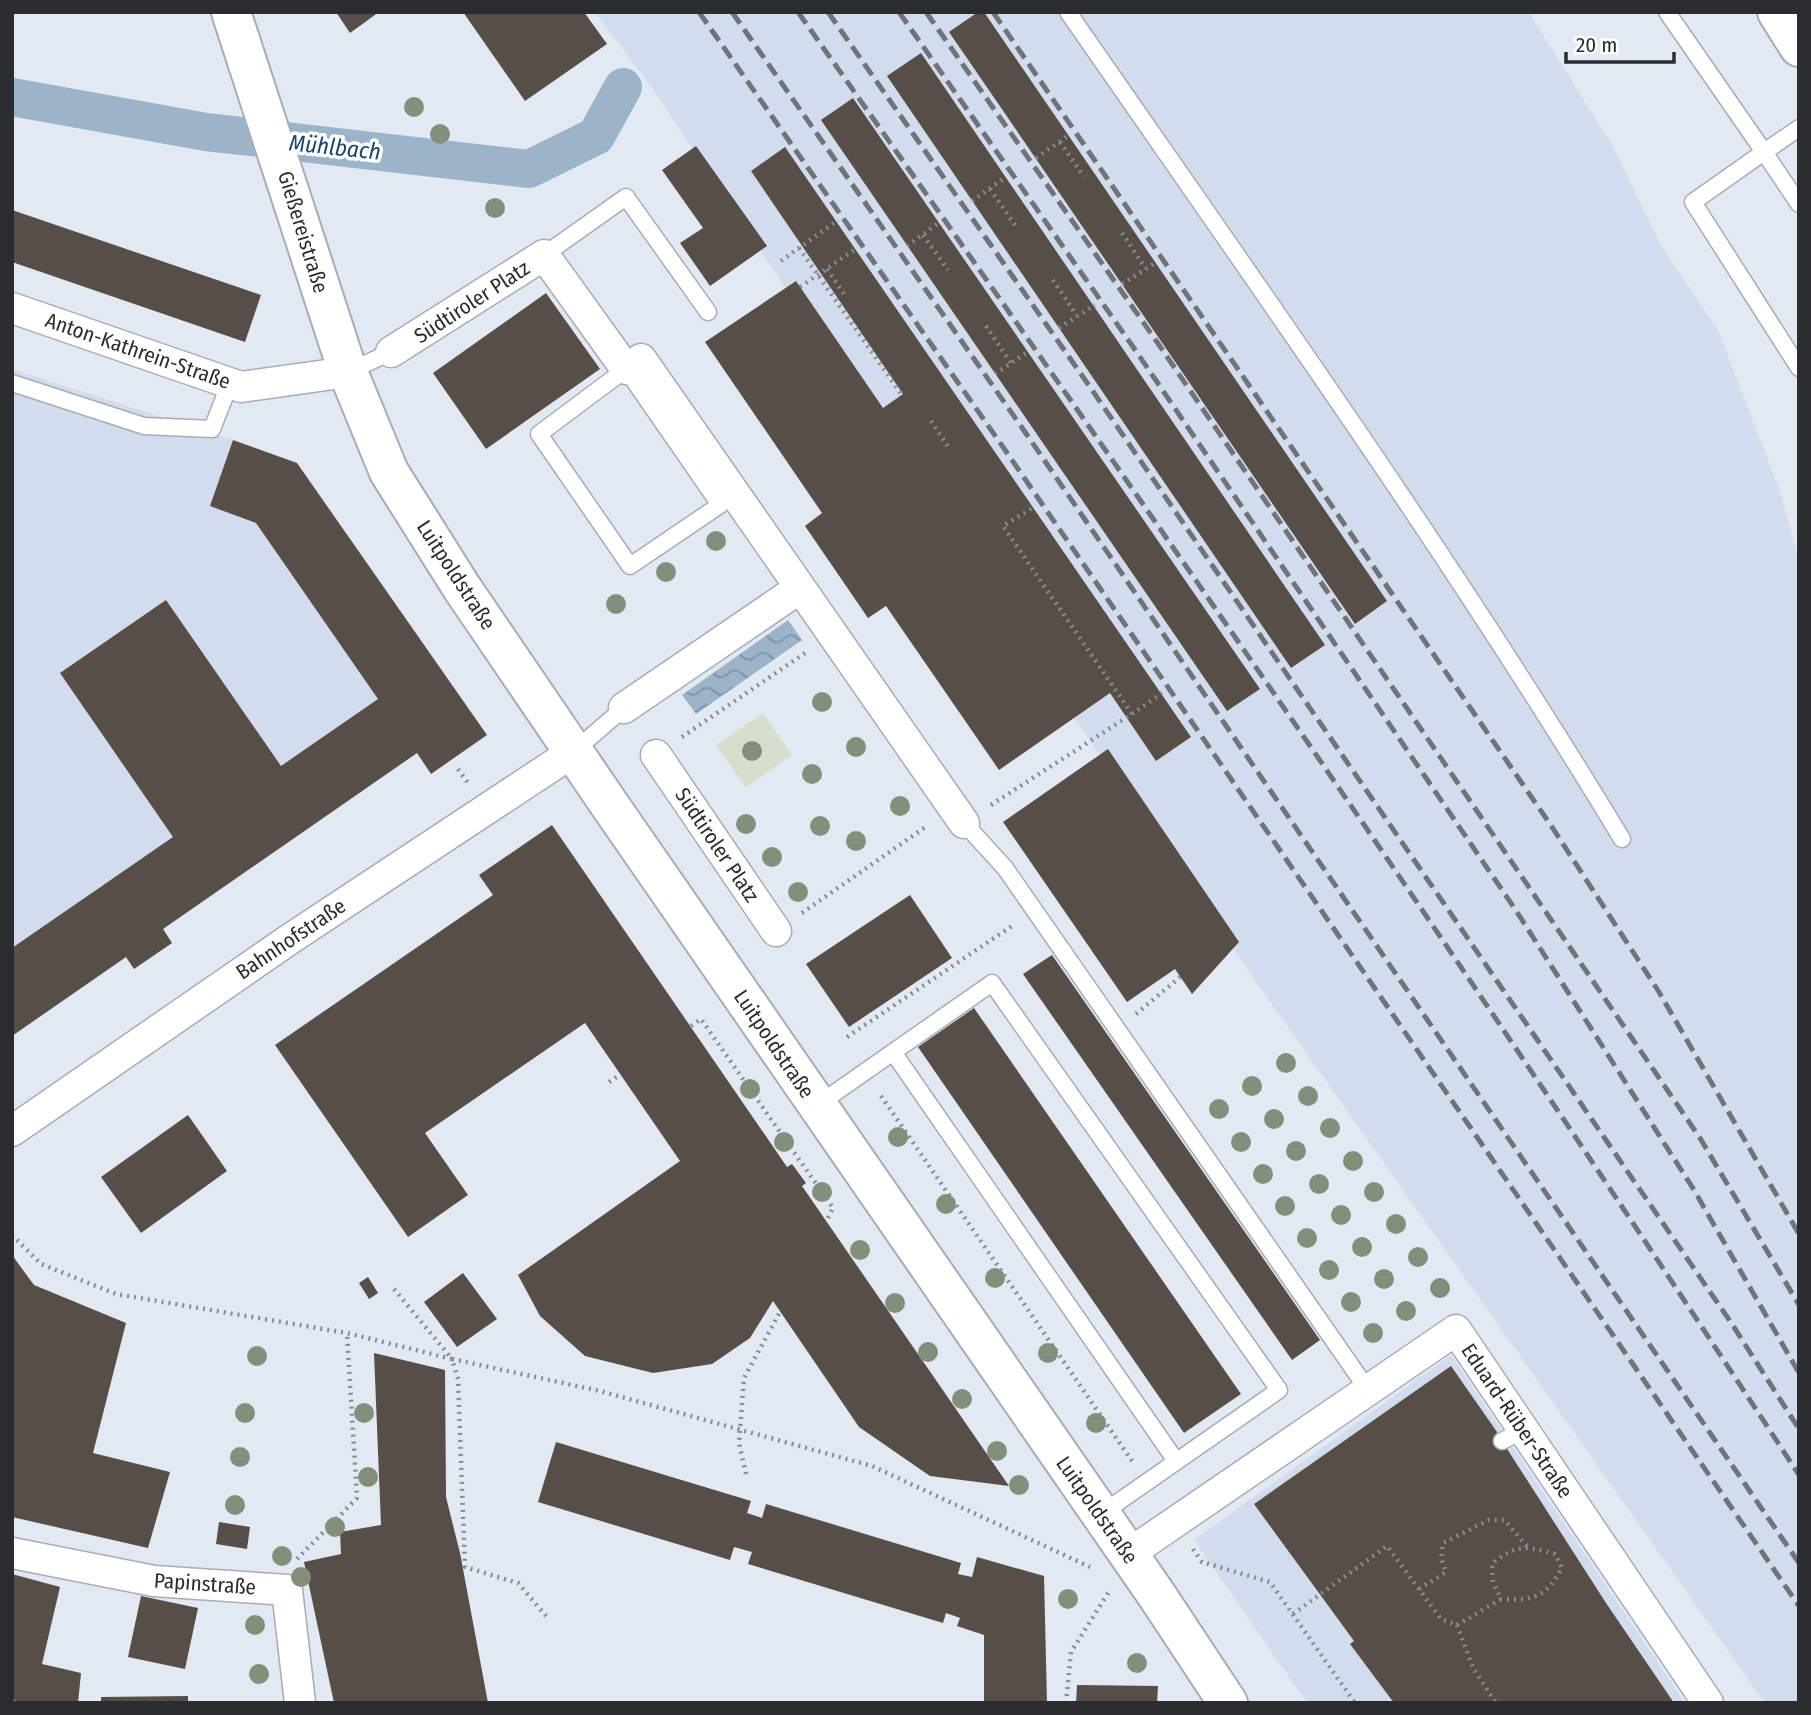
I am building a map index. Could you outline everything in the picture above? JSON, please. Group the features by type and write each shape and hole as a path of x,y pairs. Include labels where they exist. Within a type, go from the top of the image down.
{"main road":[{"name":"Gießereistraße","path":"231,12 348,372"},
{"path":"1777,12 1799,47"},
{"name":"Luitpoldstraße","path":"348,372 389,472 462,588 1099,1515 1115,1563 1156,1594 1225,1700"}],"street":[{"name":"Südtiroler Platz","path":"391,352 544,255 634,364 800,588 959,816"},
{"name":"Anton-Kathrein-Straße","path":"12,308 241,387 348,372"},
{"path":"624,708 800,588"},
{"name":"Bahnhofstraße","path":"12,1130 290,939 573,752"},
{"name":"Südtiroler Platz","path":"656,755 776,931"},
{"name":"Eduard-Rüber-Straße","path":"1115,1563 1456,1330 1512,1436 1708,1703"},
{"name":"Papinstraße","path":"12,1553 154,1581 287,1590 300,1703"}],"lane":[{"path":"1068,12 1338,403 1574,760 1622,839"},
{"path":"1667,12 1799,204"},
{"path":"1799,128 1693,202 1799,368"},
{"path":"544,255 626,197 708,312"},
{"name":"Südtiroler Platz","path":"348,372 391,352"},
{"name":"Südtiroler Platz","path":"634,364 720,505 630,566 539,433 634,364"},
{"path":"12,383 144,426 212,429 230,383"},
{"path":"573,752 624,708"},
{"path":"959,816 1005,868 1368,1390"},
{"path":"816,1106 992,983 1212,1293 1279,1390 1099,1515"},
{"path":"893,1052 1176,1461"}],"path":[{"path":"1036,158 1069,135"},
{"path":"1060,142 1084,177"},
{"path":"972,201 1006,177"},
{"path":"990,189 1015,225"},
{"path":"781,261 838,220"},
{"path":"907,246 940,222"},
{"path":"1122,233 1146,268"},
{"path":"923,234 948,270"},
{"path":"799,248 902,395"},
{"path":"800,287 857,248"},
{"path":"1122,284 1157,262"},
{"path":"827,269 846,297"},
{"path":"1053,281 1077,316"},
{"path":"1059,328 1095,305"},
{"path":"986,326 1011,363"},
{"path":"995,374 1029,351"},
{"path":"931,421 949,448"},
{"path":"1034,507 1003,526 1132,714"},
{"path":"656,755 832,635"},
{"path":"993,804 1162,693"},
{"path":"776,931 959,816"},
{"path":"847,1037 1034,911"},
{"path":"1140,1011 1180,977"},
{"path":"691,1026 701,1019 709,1030 833,1208 827,1220"},
{"path":"709,1030 715,1027"},
{"path":"609,1082 621,1074"},
{"path":"881,1096 1132,1461"},
{"path":"12,1235 41,1264 116,1294 347,1333 600,1391 872,1466 1115,1563"},
{"path":"394,1289 452,1359 458,1379 465,1567 518,1583 546,1616"},
{"path":"746,1474 739,1443 744,1378 780,1312"},
{"path":"287,1590 287,1569 357,1498 347,1333"},
{"path":"1419,1589 1446,1572 1441,1558 1443,1544 1455,1535 1489,1520 1504,1520 1527,1546 1555,1554 1562,1567 1550,1589 1525,1600 1501,1599 1457,1625"},
{"path":"1189,1543 1202,1562 1270,1582 1355,1703"},
{"path":"1293,1614 1387,1546 1441,1619 1457,1625 1473,1668 1496,1703"},
{"path":"1501,1599 1493,1581 1492,1564 1504,1554 1527,1546"},
{"path":"1066,1703 1071,1651 1108,1590 1156,1594"}],"shaded area":[{"path":"595,12 1529,12 1612,145 1662,247 1718,330 1781,494 1799,561 1799,1703 1765,1703 1259,986 1052,686 652,88"},
{"path":"12,369 233,440 210,506 256,523 417,753 163,929 172,943 134,969 126,957 12,1036"},
{"path":"1451,1355 1685,1703 1307,1703 1194,1540"}],"green space":[{"path":"763,713 792,755 746,787 716,745"}],"water":[{"path":"788,620 802,640 696,714 682,695"}],"building":[{"path":"336,12 379,12 350,33"},
{"path":"463,12 584,12 607,44 525,101"},
{"path":"978,12 984,12 1387,601 1355,624 949,32"},
{"path":"921,53 1325,645 1291,668 887,76"},
{"path":"853,98 1260,689 1227,711 821,120"},
{"path":"696,146 767,246 710,286 680,243 703,228 662,170"},
{"path":"785,147 1191,737 1156,761 1110,693 999,770 886,606 868,618 805,526 822,513 705,342 796,281 883,408 903,394 751,171"},
{"path":"12,210 261,295 245,342 12,262"},
{"path":"546,293 600,369 486,449 433,373"},
{"path":"233,440 297,463 487,735 431,774 417,753 163,929 172,943 134,969 126,957 12,1036 12,948 173,837 60,673 166,600 281,766 378,699 256,523 210,506"},
{"path":"1108,749 1239,942 1192,994 1175,969 1127,1002 1003,822"},
{"path":"552,825 787,1167 792,1164 806,1183 802,1186 1009,1486 930,1476 859,1427 773,1301 750,1338 712,1364 653,1373 585,1356 540,1316 518,1275 680,1161 585,1023 425,1133 468,1195 408,1237 275,1045 493,895 479,875"},
{"path":"910,895 952,958 849,1027 806,964"},
{"path":"1052,955 1320,1340 1292,1360 1023,974"},
{"path":"974,1008 1241,1394 1184,1433 918,1047"},
{"path":"188,1115 227,1171 141,1233 101,1177"},
{"path":"12,1255 34,1285 126,1323 93,1453 170,1472 148,1548 12,1517"},
{"path":"463,1273 497,1319 457,1347 424,1302"},
{"path":"368,1277 378,1293 369,1299 359,1283"},
{"path":"374,1353 445,1370 446,1497 460,1553 488,1703 334,1703 304,1562 341,1554 340,1532 381,1525"},
{"path":"1451,1366 1497,1432 1493,1442 1502,1441 1674,1703 1394,1703 1350,1644 1354,1641 1254,1504"},
{"path":"556,1442 751,1501 747,1513 762,1518 766,1504 961,1563 958,1574 972,1577 977,1557 1044,1576 1047,1703 984,1703 984,1635 957,1626 960,1618 946,1613 943,1623 748,1564 752,1552 734,1547 730,1560 538,1502"},
{"path":"219,1522 250,1527 247,1549 216,1544"},
{"path":"12,1574 60,1587 42,1664 81,1673 78,1703 17,1703 12,1697"},
{"path":"141,1596 198,1608 185,1669 128,1657"},
{"path":"1077,1685 1158,1686 1157,1703 1076,1703"},
{"path":"188,1696 188,1703 101,1703 101,1697"}],"waterway":[{"name":"Mühlbach","path":"12,97 206,132 529,169 596,136 623,87"}],"railway":[{"path":"699,12 1003,447 1799,1606"},
{"path":"732,12 1025,432 1799,1563"},
{"path":"798,12 1305,739 1554,1106 1799,1475"},
{"path":"828,12 1090,387 1732,1324 1799,1429"},
{"path":"899,12 1138,354 1515,909 1694,1190 1799,1373"},
{"path":"926,12 1157,342 1700,1138 1799,1305"},
{"path":"993,12 1552,827 1659,992 1799,1234"}]}
